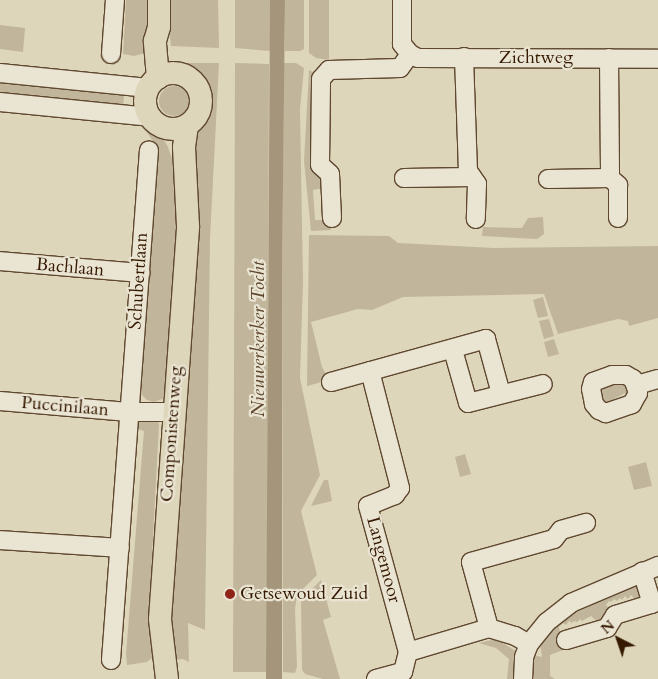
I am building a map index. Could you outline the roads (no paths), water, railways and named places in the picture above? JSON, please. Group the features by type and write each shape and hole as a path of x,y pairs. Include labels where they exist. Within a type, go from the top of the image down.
{"main road":[{"path":"159,0 159,27 153,83 145,97 149,117 157,125 177,128 198,115 202,100 196,86 175,66 166,40 159,27"},
{"path":"153,83 176,73 185,75"},
{"name":"Componistenweg","path":"166,679 160,619 188,226 187,188 175,143 177,128"}],"street":[{"path":"111,54 115,0"},
{"path":"332,218 330,174 320,165 321,79 329,70 400,68 410,54 402,44 402,0"},
{"name":"Zichtweg","path":"410,54 418,58 658,58"},
{"path":"464,58 468,171 477,184 476,218"},
{"path":"608,58 610,178 618,186 618,218"},
{"path":"0,73 153,83"},
{"path":"0,102 149,117"},
{"name":"Schubertlaan","path":"111,660 149,150"},
{"path":"404,178 472,177"},
{"path":"548,179 610,178"},
{"name":"Bachlaan","path":"0,261 140,273"},
{"path":"330,382 453,350 486,339 500,394"},
{"path":"453,350 468,403 543,384"},
{"name":"Langemoor","path":"370,371 400,488 395,495 368,506 408,652"},
{"path":"637,385 658,379"},
{"name":"Puccinilaan","path":"0,401 129,412"},
{"path":"129,412 174,412"},
{"path":"489,628 471,562 554,539 561,530 586,523"},
{"path":"0,540 120,548"},
{"path":"523,679 524,658 529,644 547,622 570,604 650,569 652,604 615,615 607,628 566,640"},
{"path":"376,679 403,672 408,652 489,628 515,636 529,644"}],"place":[{"name":"Getsewoud Zuid","path":"230,594"}],"water label":[{"name":"Nieuwerkerker Tocht","path":"259,339"}]}
